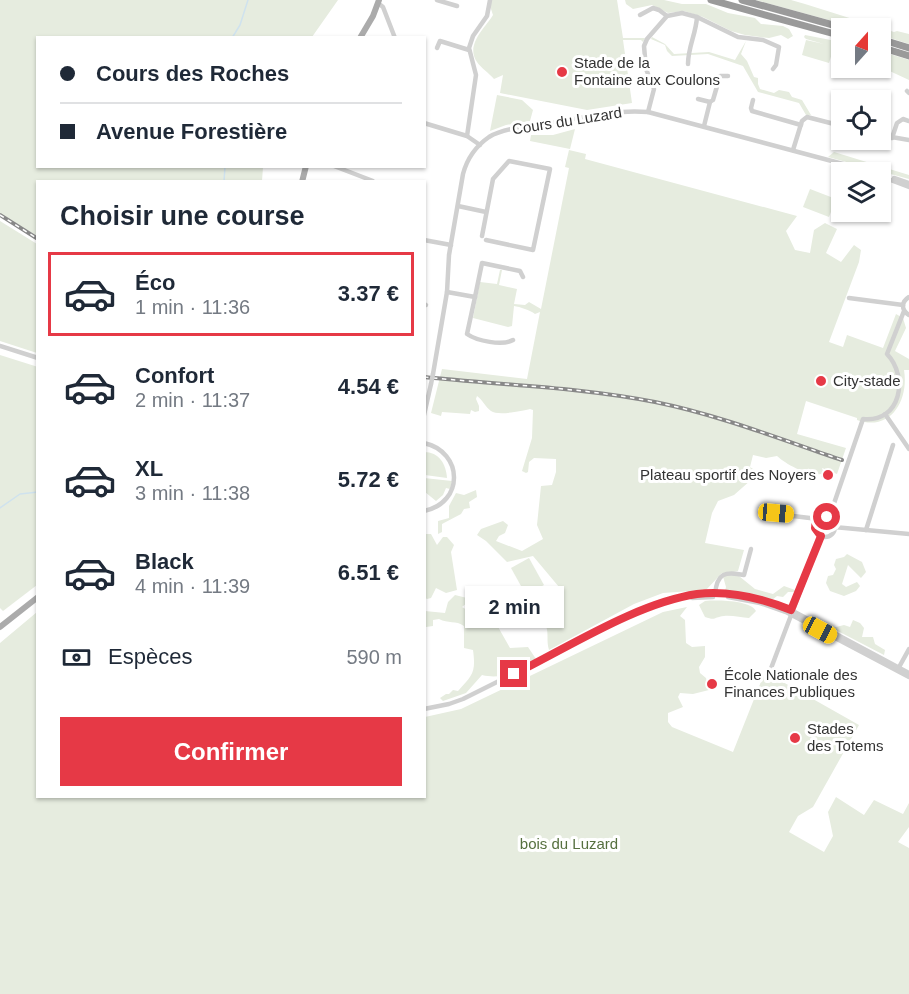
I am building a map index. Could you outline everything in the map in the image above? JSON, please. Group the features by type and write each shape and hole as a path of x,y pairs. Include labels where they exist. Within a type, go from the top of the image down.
{"highway":[{"path":"711,0 831,33"},
{"path":"742,0 831,24"},
{"path":"891,42 909,48"},
{"path":"891,50 909,56"}],"main road":[{"path":"361,36 371,21 378,1"},
{"path":"0,627 36,599"}],"street":[{"path":"437,0 456,6"},
{"path":"467,136 476,75 469,50 471,40 487,16 490,0"},
{"path":"378,1 383,7 394,36"},
{"path":"640,15 653,8 667,16"},
{"path":"648,112 654,89 646,69 644,46 647,39 667,16 682,13 697,17 730,34 779,45 780,50 773,69"},
{"path":"688,64 688,50 695,33 697,17"},
{"path":"437,48 440,41 469,50"},
{"path":"704,126 720,76 728,76"},
{"path":"698,99 710,102"},
{"path":"753,100 752,111 801,125"},
{"name":"Cours du Luzard","path":"480,145 493,135 513,129 622,111 648,112 836,162"},
{"path":"793,150 804,118 809,117 831,123"},
{"path":"909,121 903,119 897,123 892,138 897,137 909,141"},
{"path":"426,124 467,136 480,145 466,166 451,245 447,292 426,401"},
{"path":"509,161 550,169 533,249 484,238 486,212 494,180 509,161"},
{"path":"339,168 370,180"},
{"path":"891,179 909,185"},
{"path":"458,206 486,212"},
{"path":"426,240 451,245"},
{"path":"513,340 502,343 471,337 467,334 482,263 520,271 523,277"},
{"path":"447,292 475,297"},
{"path":"903,305 909,297"},
{"path":"849,298 903,305"},
{"path":"829,518 863,419 874,419 885,414 898,401 903,385 900,370 887,354 907,313 903,305"},
{"path":"0,346 36,357"},
{"path":"885,414 909,449"},
{"path":"426,444 436,446 445,453 453,468 454,479 450,494 443,503 426,511"},
{"path":"866,530 893,445"},
{"path":"760,512 818,519 829,518 833,521 834,527 830,535 821,536"},
{"path":"818,519 815,528 821,536"},
{"path":"834,527 909,534"},
{"path":"770,670 821,536"},
{"path":"715,595 717,581 723,574 744,575 751,549"},
{"path":"426,709 463,699 645,608 674,599 715,595 752,597 792,612 908,674"},
{"path":"898,669 909,649"}],"green space":[{"path":"0,0 338,0 313,36 36,36 36,168 263,168 262,180 36,180 36,235 0,214"},
{"name":"Stade de la Fontaine aux Coulons","path":"491,0 617,0 623,38 645,38 643,42 623,40 632,103 587,110 500,93 503,75 494,79 479,64 473,49 493,15"},
{"path":"625,0 664,0 682,4 706,4 728,13 755,18 761,24 783,26 789,29 793,36 788,39 781,35 769,38 745,35 684,11 668,13 652,5 633,9 626,4"},
{"path":"756,0 791,0 850,18 831,18 831,21"},
{"path":"891,31 909,34 909,44 891,38"},
{"path":"805,35 831,40 829,63 802,55 806,40 824,44 804,37"},
{"path":"652,37 665,44 674,54 709,52 735,60 746,41 741,54 754,77 758,78 760,89 774,93 779,90 789,92 792,97 802,100 811,115 806,115 799,103 758,92 743,66 708,54 672,56 665,45 651,39"},
{"path":"891,54 909,60 909,80 891,72"},
{"path":"497,95 522,100 533,110 530,121 506,125 490,131"},
{"path":"575,129 570,149 530,141 531,135 553,135"},
{"path":"569,150 586,154 585,159 797,216 786,231 795,250 810,253 814,230 825,223 837,229 826,253 841,262 854,245 861,250 859,262 829,342 843,347 847,335 883,348 896,314 903,318 906,328 895,351 909,359 909,370 904,370 904,392 895,411 879,421 869,423 857,420 857,418 806,401 797,434 846,448 837,474 822,468 823,471 834,474 832,481 821,477 821,474 798,469 777,456 766,458 753,455 750,467 765,477 765,481 751,480 734,495 718,501 712,513 705,543 744,550 738,571 734,572 755,589 773,594 784,586 795,590 794,592 788,592 783,597 777,596 772,600 725,591 722,573 706,590 663,593 634,604 549,650 546,626 533,600 559,587 533,556 507,562 477,535 481,529 503,521 508,525 505,533 496,541 522,551 543,539 537,525 541,486 552,485 556,472 556,459 534,458 529,462 528,472 522,471 532,438 533,410 494,412 477,396 479,411 471,410 470,414 442,412 441,416 431,413 442,369 527,379 540,312 535,314 514,306 512,326 508,327 473,318 480,282 497,284 500,270 502,270 499,285 517,289 514,304 525,305 529,302 541,309 569,168 565,167"},
{"path":"834,152 867,162 846,162 828,157"},
{"path":"891,169 909,175 909,179 891,174"},
{"path":"810,189 831,197 829,217 803,207"},
{"path":"0,221 36,243 36,353 0,341"},
{"path":"0,355 36,366 36,586 3,611 0,608"},
{"path":"426,452 434,454 441,460 447,478 426,475"},
{"path":"426,478 452,481 450,489 446,488 443,495 436,501 426,493"},
{"path":"476,490 477,497 469,502 470,508 464,509 461,514 442,524 442,532 438,534 438,521 449,518 449,506 456,493 464,495"},
{"path":"426,534 431,534 437,545 443,537 447,537 454,545 451,552 457,590 446,593 436,588 431,598 427,599"},
{"path":"847,554 862,562 866,572 861,578 848,565 842,584 846,587 857,582 860,586 856,591 844,596 830,591 826,583 828,576 833,575 836,569 834,565 836,559"},
{"path":"529,558 544,585 526,595 511,568"},
{"path":"455,595 467,598 467,603 462,607 469,611 468,615 472,618 473,612 478,609 476,601 484,599 498,610 512,604 514,606 493,618 510,648 528,647 536,659 514,665 516,671 507,674 482,675 466,693 443,701 440,698 453,690 458,691 470,677 474,668 473,650 464,648 464,626 439,619 433,620 433,626 426,627 426,611 445,613 448,602"},
{"path":"705,601 740,603 753,607 756,611 749,618 727,616 711,619 705,617 699,605"},
{"name":"bois du Luzard","path":"687,607 680,616 685,620 686,643 692,647 705,646 705,657 699,667 700,673 706,678 709,690 693,694 680,693 678,697 683,707 668,713 668,722 672,727 733,752 766,669 775,673 774,677 859,725 813,807 798,816 789,832 824,852 833,836 828,812 836,797 864,815 874,800 903,814 909,803 909,827 898,842 909,848 909,994 0,994 0,643 36,613 36,798 426,798 426,717 461,709 663,612"},
{"path":"853,620 864,628 862,637 873,637 875,644 885,650 884,655 832,628 844,625 850,627"}],"waterway":[{"path":"233,36 240,25 248,0"},
{"path":"224,180 225,168"},
{"path":"0,508 20,494 36,492"}],"railway":[{"path":"0,215 36,238"},
{"path":"426,377 569,390 655,402 726,421 842,460"}],"place":[{"name":"Stade de la Fontaine aux Coulons","path":"562,72"},
{"name":"City-stade","path":"821,381"},
{"name":"Plateau sportif des Noyers","path":"828,475"},
{"name":"École Nationale des Finances Publiques","path":"712,684"},
{"name":"Stades des Totems","path":"795,738"}],"route":[{"path":"514,674 645,608 674,599 697,594 743,595 762,599 791,610 821,536 815,528 816,521 821,517 827,517"}]}
